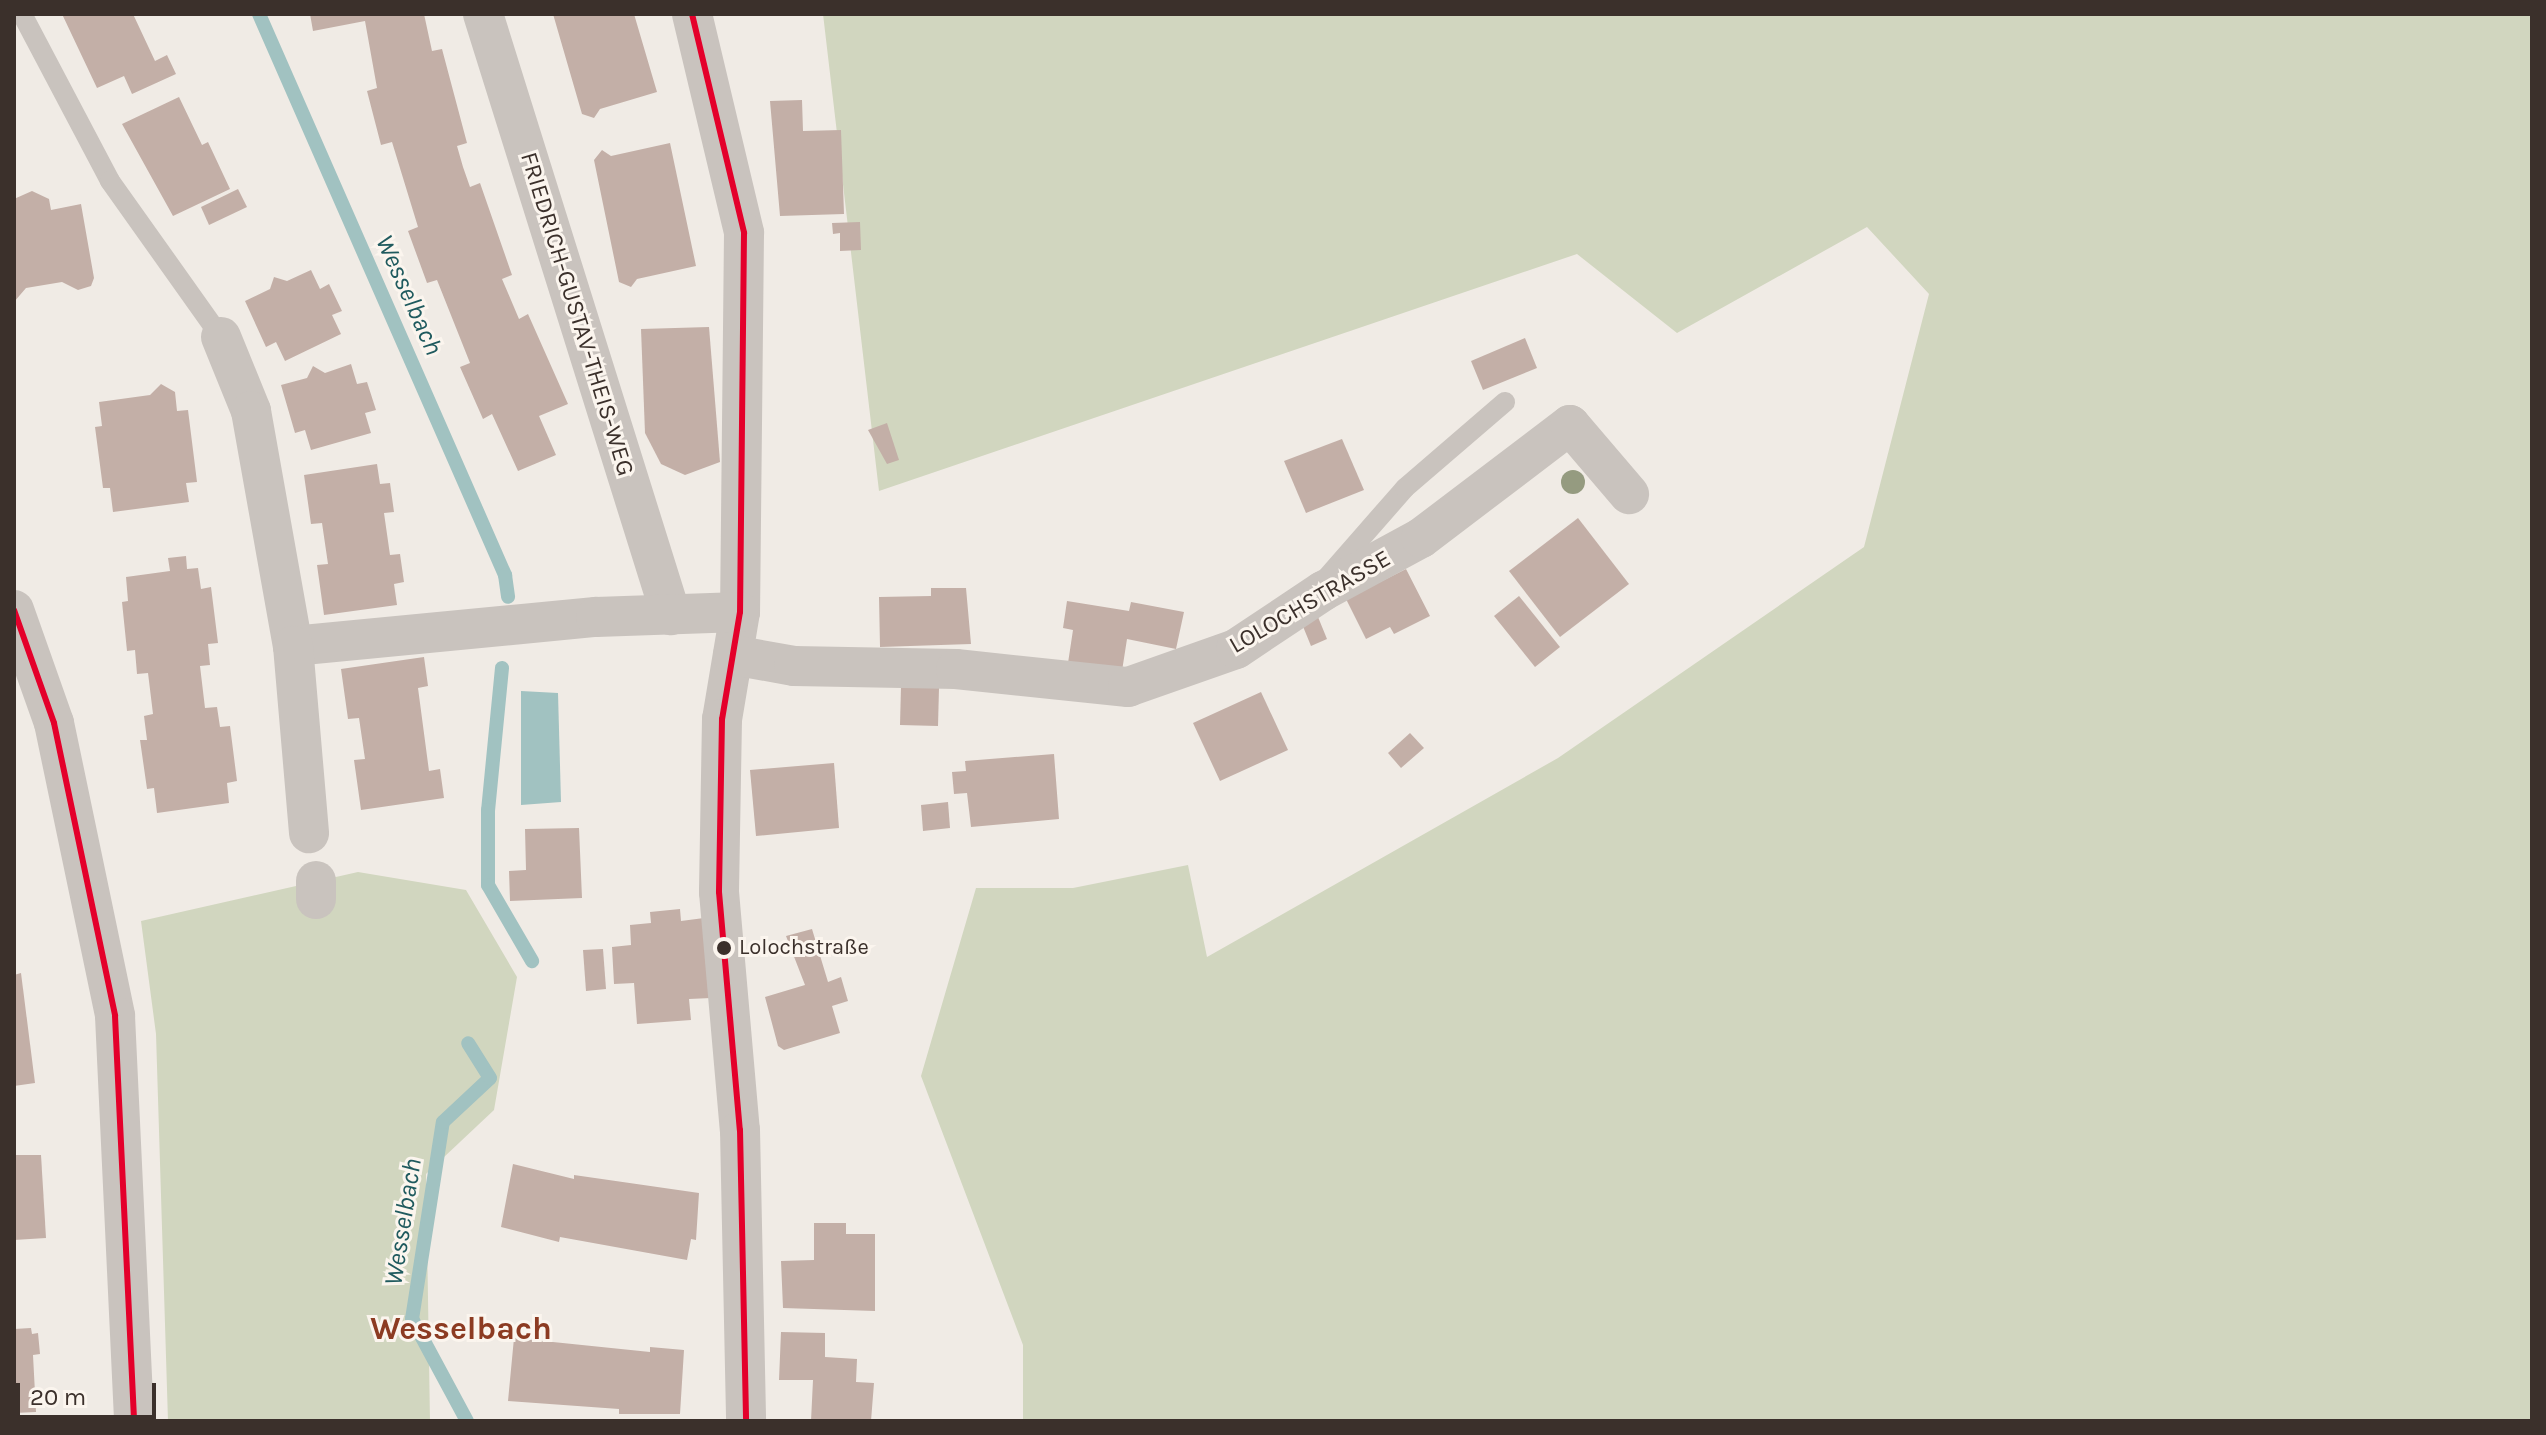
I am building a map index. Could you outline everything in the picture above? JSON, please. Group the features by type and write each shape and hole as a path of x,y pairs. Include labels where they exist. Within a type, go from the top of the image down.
{"street":[{"name":"FRIEDRICH-GUSTAV-THEIS-WEG","path":"483,14 671,615"},
{"path":"692,14 744,233 740,612 722,719 719,892 740,1130 746,1421"},
{"path":"221,337 251,411 293,646 309,833"},
{"name":"LOLOCHSTRASSE","path":"733,655 794,666 956,669 1128,687 1236,649 1323,591 1421,538 1570,425 1629,494"},
{"path":"14,610 54,723 115,1016 134,1421"},
{"path":"293,646 596,617 740,612"}],"lane":[{"path":"22,14 110,181 221,337"},
{"path":"1323,591 1327,576 1405,488 1505,402"}],"green space":[{"path":"823,14 2532,14 2532,1421 1023,1421 1023,1345 921,1076 976,888 1073,888 1188,865 1207,957 1558,758 1864,547 1929,294 1867,227 1677,333 1577,254 879,491"},
{"path":"358,872 466,890 517,977 494,1110 426,1174 430,1421 168,1421 156,1034 141,921"}],"water":[{"path":"521,691 558,693 561,802 521,805"}],"building":[{"path":"62,14 133,14 155,61 167,55 176,74 132,94 124,76 97,88"},
{"path":"310,14 424,14 432,51 442,49 467,143 457,146 463,167 470,187 480,183 512,275 502,279 519,319 528,314 568,404 539,416 556,455 518,471 492,414 483,419 460,367 470,363 437,280 427,283 408,231 418,227 392,142 381,145 367,91 377,88 365,21 313,31"},
{"path":"553,14 634,14 657,92 600,109 594,118 582,114"},
{"path":"179,97 202,145 208,142 230,189 173,216 122,124"},
{"path":"802,100 803,131 841,130 844,214 780,216 770,101"},
{"path":"670,143 696,266 637,279 631,287 619,282 594,160 602,150 611,156"},
{"path":"238,189 247,207 209,225 201,207"},
{"path":"32,191 49,199 51,210 81,204 94,278 91,286 78,290 62,282 26,288 14,302 14,199"},
{"path":"860,222 861,250 840,251 840,233 833,234 832,223"},
{"path":"311,270 320,289 329,284 342,311 332,315 341,334 285,361 276,342 266,347 245,301 270,289 274,277 287,281"},
{"path":"709,327 720,462 685,475 661,464 645,433 641,329"},
{"path":"1525,338 1537,368 1483,390 1471,361"},
{"path":"351,364 357,384 367,382 376,410 365,413 371,433 311,450 305,430 295,433 281,385 307,378 313,366 325,373"},
{"path":"161,384 175,392 177,411 188,410 197,482 186,483 189,502 113,512 110,488 103,488 95,427 102,426 99,402 150,395"},
{"path":"887,423 899,460 887,464 868,430"},
{"path":"1342,439 1364,490 1306,513 1284,461"},
{"path":"377,464 380,484 390,483 394,512 384,513 390,555 400,554 404,582 394,584 397,605 324,615 317,565 328,564 322,523 311,524 304,475"},
{"path":"1578,518 1629,584 1560,637 1509,571"},
{"path":"186,556 187,569 198,568 201,589 211,587 218,643 208,644 210,665 200,666 205,708 217,707 220,727 230,726 237,781 227,783 229,803 157,813 154,788 147,789 140,740 147,740 144,716 153,714 148,673 137,674 135,650 127,651 122,602 128,601 126,577 170,571 168,558"},
{"path":"1406,569 1430,616 1394,634 1390,627 1366,639 1346,599"},
{"path":"931,588 966,588 971,644 880,647 879,597 931,596"},
{"path":"1519,596 1560,647 1535,667 1494,616"},
{"path":"1067,601 1129,611 1131,602 1184,612 1176,649 1127,639 1122,671 1068,663 1073,630 1063,628"},
{"path":"1318,617 1327,639 1311,646 1302,624"},
{"path":"424,657 428,686 418,688 429,771 440,769 444,798 361,810 354,760 365,759 359,718 348,719 341,669"},
{"path":"901,687 939,688 938,726 900,725"},
{"path":"1261,692 1288,750 1220,781 1193,723"},
{"path":"1410,733 1424,748 1401,768 1388,753"},
{"path":"1054,754 1059,819 971,827 967,793 954,794 952,772 966,771 965,761"},
{"path":"834,763 839,828 756,836 750,770"},
{"path":"948,802 950,828 923,831 921,805"},
{"path":"579,828 582,898 510,901 509,871 526,870 525,829"},
{"path":"680,909 681,921 704,918 711,998 689,999 691,1020 637,1024 634,983 614,984 612,947 631,945 630,925 651,923 650,912"},
{"path":"812,929 828,982 841,977 848,1001 832,1006 840,1033 784,1050 778,1046 765,997 805,985 786,936"},
{"path":"603,949 606,989 586,991 583,950"},
{"path":"21,973 35,1083 14,1086 14,975"},
{"path":"14,1155 41,1155 46,1238 14,1240"},
{"path":"513,1164 574,1179 574,1175 699,1193 696,1240 691,1239 687,1260 560,1237 559,1242 501,1227"},
{"path":"814,1223 846,1223 846,1234 875,1234 875,1311 783,1308 781,1261 814,1260"},
{"path":"31,1328 32,1334 38,1333 40,1354 33,1355 36,1412 14,1413 14,1329"},
{"path":"781,1332 825,1333 825,1357 857,1359 856,1382 874,1383 871,1421 811,1421 813,1380 779,1380"},
{"path":"514,1338 650,1352 650,1347 684,1350 680,1414 619,1414 619,1409 508,1401"}],"waterway":[{"name":"Wesselbach","path":"259,14 505,575 508,597"},
{"name":"Wesselbach","path":"502,668 488,810 488,885 532,961"},
{"name":"Wesselbach","path":"467,1421 412,1319 443,1122 490,1078 468,1043"}],"transit line":[{"path":"692,14 744,233 740,612 722,719 719,892 740,1130 746,1421"},
{"path":"14,610 54,723 115,1016 134,1421"}],"place":[{"name":"Lolochstraße","path":"724,948"}],"district":[{"name":"Wesselbach","path":"461,1329"}]}
